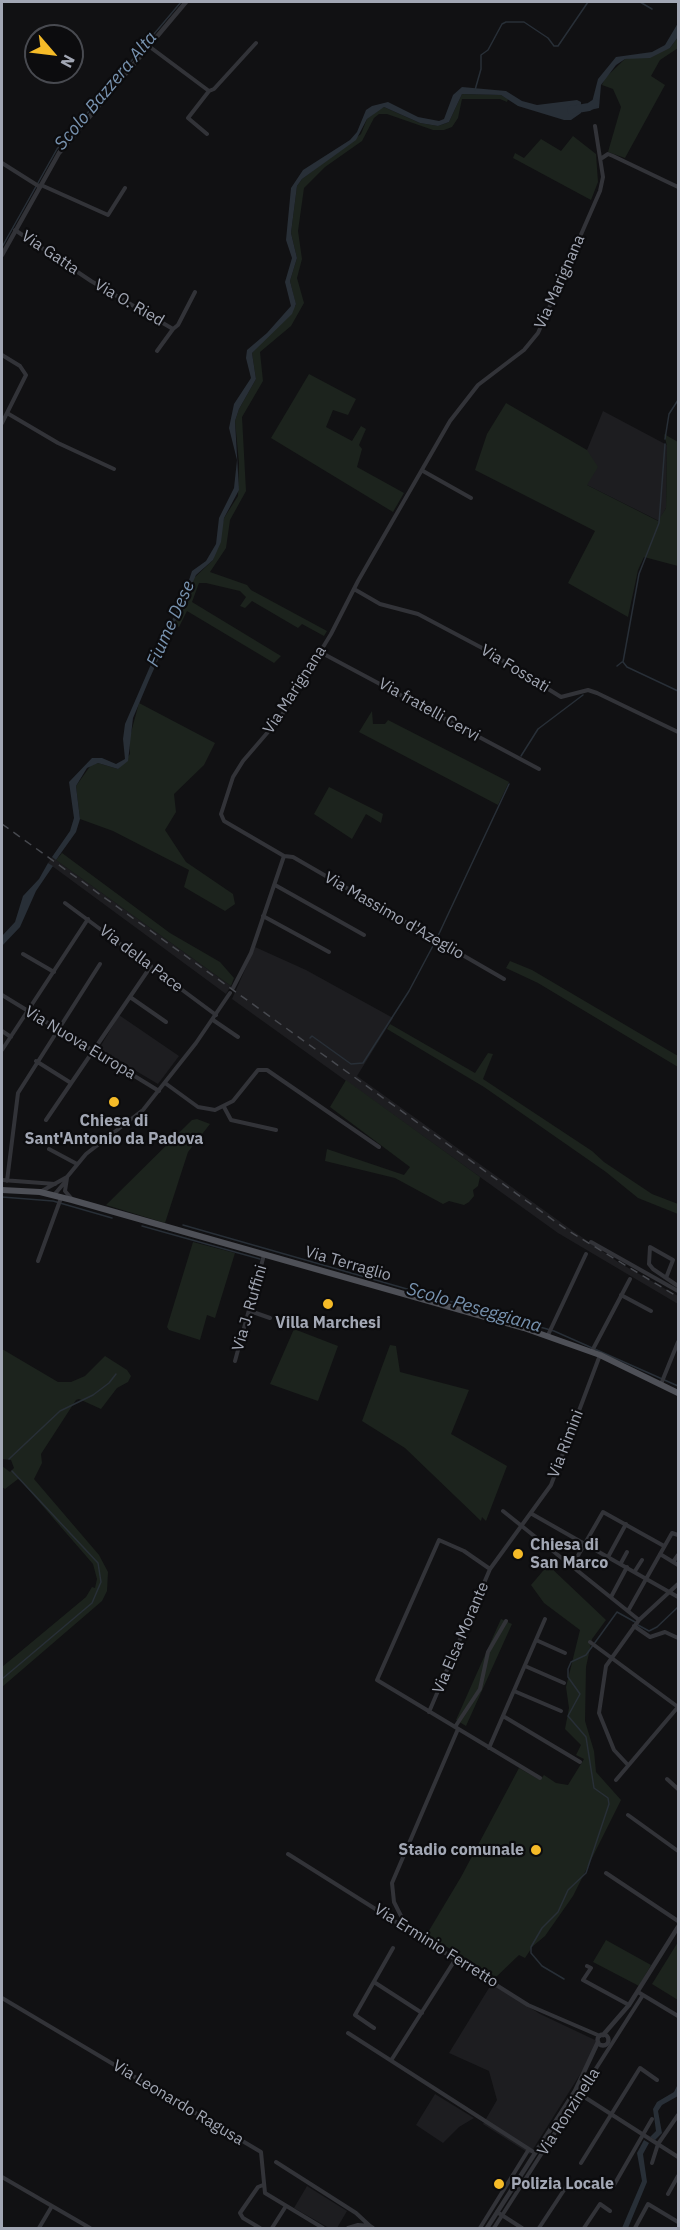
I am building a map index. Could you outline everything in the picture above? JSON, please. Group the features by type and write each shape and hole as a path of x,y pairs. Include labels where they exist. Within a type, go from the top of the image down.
{"main road":[{"name":"Via Terraglio","path":"2,1190 40,1192 59,1199 72,1200 549,1332 594,1348 600,1355 663,1380 678,1393"}],"street":[{"name":"Via Gatta","path":"2,255 63,148 186,2"},
{"path":"207,134 188,118 209,94 209,91 256,43"},
{"path":"150,47 209,91"},
{"name":"Via Marignana","path":"284,856 227,824 221,814 228,790 243,761 280,718 320,652 450,421 469,395 486,379 525,350 538,333 600,191 603,177 602,158 595,126"},
{"path":"602,158 608,154 614,156 678,188"},
{"path":"2,163 34,183 108,215 125,188"},
{"name":"Via Gatta","path":"15,230 84,276"},
{"name":"Via O. Ried","path":"84,276 173,328"},
{"name":"Via O. Ried","path":"157,351 173,328 178,325 195,292"},
{"path":"2,355 20,366 26,374 2,423"},
{"path":"7,413 58,443 114,469"},
{"path":"423,471 471,498"},
{"name":"Via Fossati","path":"354,589 380,604 418,614 484,649 561,697 588,690 678,732"},
{"name":"Via fratelli Cervi","path":"320,652 539,769"},
{"path":"233,988 247,961 284,856"},
{"name":"Via Massimo d'Azeglio","path":"284,856 293,857 504,979"},
{"path":"275,885 364,935"},
{"name":"Via della Pace","path":"65,903 214,1016"},
{"path":"263,916 329,952"},
{"path":"2,1050 88,919"},
{"path":"23,954 54,972"},
{"path":"56,1184 4,1181 16,1100 36,1062 100,964"},
{"path":"46,1120 151,966"},
{"path":"38,1261 67,1179 77,1164 86,1154 143,1110 230,993"},
{"name":"Via Nuova Europa","path":"2,995 159,1091"},
{"path":"130,997 166,1022"},
{"path":"214,1016 238,1036"},
{"path":"2,1031 11,1037"},
{"path":"36,1062 71,1083"},
{"path":"165,1083 198,1107 215,1110 224,1107 241,1093 258,1070 267,1070 378,1147"},
{"path":"224,1107 231,1120 276,1130"},
{"path":"49,1149 77,1164"},
{"path":"40,1192 67,1179"},
{"path":"67,1179 65,1191 72,1200"},
{"path":"56,1184 53,1191 59,1199"},
{"path":"591,1242 678,1291"},
{"path":"666,1278 673,1260 650,1247 649,1264 666,1278 678,1286"},
{"name":"Via J. Ruffini","path":"235,1361 265,1254"},
{"path":"549,1332 586,1254"},
{"path":"594,1348 630,1279"},
{"path":"621,1295 651,1311"},
{"path":"250,1311 270,1318"},
{"path":"663,1380 678,1341"},
{"name":"Via Rimini","path":"493,1564 532,1514 551,1485 600,1355"},
{"path":"503,1511 628,1611 650,1637 665,1632 678,1638"},
{"path":"572,1566 603,1512 664,1546"},
{"path":"532,1514 678,1597"},
{"path":"608,1557 626,1524"},
{"path":"628,1611 672,1533 678,1535"},
{"path":"490,1569 464,1551 439,1540 377,1680 540,1778"},
{"path":"621,1563 627,1552"},
{"path":"660,1554 678,1565"},
{"path":"673,1562 678,1555"},
{"path":"635,1571 642,1560"},
{"name":"Via Elsa Morante","path":"429,1712 493,1564"},
{"path":"610,1597 627,1567"},
{"path":"628,1765 614,1750 599,1713 606,1666 637,1623 678,1584"},
{"path":"489,1748 545,1619"},
{"path":"418,1934 403,1920 394,1902 392,1883 457,1728 480,1689 488,1652 506,1621"},
{"path":"536,1640 565,1653"},
{"path":"590,1642 678,1707 616,1780"},
{"path":"525,1666 564,1683"},
{"path":"514,1690 561,1712"},
{"path":"503,1716 580,1762"},
{"path":"666,1779 678,1789"},
{"path":"628,1815 678,1851"},
{"name":"Via Erminio Ferretto","path":"288,1854 534,2008 601,2038"},
{"path":"606,1873 678,1920"},
{"name":"Via Ronzinella","path":"487,2229 500,2214 580,2095 678,1927"},
{"path":"374,2028 355,2015 393,1948"},
{"path":"392,2059 455,1960"},
{"path":"587,1966 591,1968 583,1980 629,2005"},
{"path":"374,1982 422,2013"},
{"path":"640,1993 678,2016"},
{"name":"Via Ronzinella","path":"494,2229 500,2214 535,2153 575,2091 601,2038 640,1993"},
{"name":"Via Leonardo Ragusa","path":"2,1998 261,2152 263,2185"},
{"name":"Via Ronzinella","path":"348,2033 535,2153"},
{"name":"Via Ronzinella","path":"594,2054 604,2045 601,2038"},
{"path":"581,2163 640,2068 657,2080"},
{"path":"575,2091 678,2157"},
{"path":"652,2163 658,2144 678,2115"},
{"path":"614,2184 652,2120"},
{"path":"480,2229 529,2149"},
{"path":"276,2162 356,2213 372,2227"},
{"path":"668,2194 678,2176"},
{"path":"2,2177 90,2229"},
{"path":"260,2229 243,2218 240,2213 258,2187 263,2185 267,2195 323,2229"},
{"path":"539,2229 566,2187"},
{"path":"584,2229 600,2204 610,2211"},
{"path":"635,2229 648,2204 678,2222"},
{"path":"39,2229 52,2206"},
{"path":"272,2229 286,2206"},
{"path":"500,2214 522,2229"},
{"path":"348,2229 357,2225 372,2227"}],"shaded area":[{"path":"678,37 678,48 660,60 651,76 665,85 625,158 608,152 621,107 613,89 602,85 605,78 625,59 670,48"},
{"path":"462,94 501,95 508,99 507,102 500,99 462,99 458,118 452,127 444,130 433,130 387,114 379,114 374,118 362,141 325,167 304,188 298,231 302,259 297,278 304,303 291,326 260,352 263,381 242,417 246,491 230,520 226,548 210,572 247,585 251,590 327,631 324,636 302,624 298,628 252,601 245,608 240,606 246,597 240,591 206,583 199,583 192,602 281,656 274,663 187,611 179,627 174,625 194,578 213,560 224,518 238,496 239,463 235,421 256,379 252,353 296,305 290,281 297,258 291,233 297,186 302,179 361,134 367,119 378,110 384,107 420,123 438,126 449,122"},
{"path":"573,136 596,154 598,182 591,200 513,158 515,153 524,158 541,139 561,151"},
{"path":"309,374 356,399 348,415 333,410 326,427 352,441 361,426 366,429 359,445 362,449 357,467 404,493 393,512 271,438"},
{"path":"506,403 587,450 598,467 587,485 658,521 666,508 667,446 664,434 678,442 678,566 644,557 638,570 628,617 568,583 595,531 475,470 487,434"},
{"path":"603,411 667,445 666,508 659,521 587,485 587,450"},
{"path":"139,703 215,743 204,765 174,794 176,812 165,830 186,862 233,894 235,904 225,911 184,887 189,870 113,831 80,819 76,786 91,765 98,763 118,769 130,754 129,740"},
{"path":"372,711 373,724 385,724 388,720 509,782 498,805 359,732"},
{"path":"329,787 383,814 381,823 366,814 352,839 314,814"},
{"path":"62,853 170,933 220,962 234,978 231,986 56,860"},
{"path":"52,857 231,986 226,994 48,863"},
{"path":"255,947 306,970 393,1018 357,1076 618,1262 678,1296 678,1304 558,1233 232,999"},
{"path":"510,961 532,970 678,1056 678,1067 538,983 506,968"},
{"path":"119,1015 179,1056 158,1084 99,1049"},
{"path":"390,1024 475,1073 488,1053 493,1054 483,1079 652,1194 678,1204 678,1214 638,1198 606,1172 484,1087 387,1029"},
{"path":"346,1080 480,1177 478,1186 473,1190 474,1196 469,1202 464,1205 449,1201 443,1204 395,1178 325,1161 327,1149 404,1175 410,1167 330,1107"},
{"path":"197,1119 210,1124 188,1152 165,1223 106,1205 192,1120"},
{"path":"193,1242 235,1253 215,1318 207,1315 200,1340 169,1330 167,1327"},
{"path":"294,1329 338,1346 318,1401 270,1384"},
{"path":"390,1345 396,1346 400,1372 469,1390 451,1434 507,1466 486,1521 482,1517 481,1521 405,1448 362,1421"},
{"path":"2,1349 58,1382 71,1382 85,1376 105,1356 127,1370 131,1376 128,1382 117,1388 101,1409 79,1399 76,1400 41,1454 42,1463 34,1479 99,1555 108,1572 107,1591 102,1601 2,1687 2,1667 86,1597 92,1587 95,1588 97,1579 93,1564 21,1481 18,1479 5,1489 2,1487 2,1466 10,1472 14,1468 11,1460 2,1459"},
{"name":"Stadio comunale","path":"548,1565 606,1620 592,1639 586,1667 585,1721 594,1751 596,1772 621,1800 573,1896 545,1936 533,1946 525,1958 519,1955 495,1978 427,1934 461,1877 519,1768 540,1780 544,1775 556,1783 568,1785 584,1759 576,1755 581,1745 565,1729 569,1708 566,1687 580,1630 544,1603 531,1585"},
{"path":"501,1619 512,1624 466,1726 456,1720"},
{"path":"606,1940 651,1965 639,1986 593,1962"},
{"path":"678,1942 678,2000 652,1984"},
{"path":"492,1983 540,2014 595,2040 598,2046 530,2154 483,2124 497,2100 489,2071 449,2053"},
{"path":"435,2094 474,2118 459,2127 443,2143 416,2125"},
{"path":"307,2186 347,2211 337,2228 329,2228 294,2208"}],"water":[{"path":"678,23 678,37 670,48 650,58 625,59 616,65 601,85 599,108 590,110 598,79 616,57 652,52 665,45"},
{"path":"462,87 506,91 522,101 537,105 577,100 581,102 581,113 571,120 564,120 518,106 501,95 462,94 449,122 438,126 420,123 384,107 367,119 356,140 302,179 297,186 291,233 297,258 290,281 296,304 292,314 252,353 256,379 235,421 239,490 224,518 221,542 213,560 196,575 149,680 133,718 128,761 118,769 98,763 87,768 76,786 80,819 76,832 56,860 52,857 70,831 74,818 69,782 92,758 102,758 116,764 125,759 123,739 125,724 183,598 192,571 206,561 216,544 219,518 234,488 237,460 229,428 234,404 251,378 246,358 247,350 267,333 291,306 285,282 292,258 286,240 291,188 303,170 350,140 357,132 366,110 372,106 388,102 418,117 439,121 444,119 453,95"},
{"path":"48,863 53,866 36,891 20,927 2,946 2,936 15,922 23,896 39,879"},
{"path":"678,2084 678,2096 662,2105 658,2111 662,2133 655,2140 650,2137 656,2131 653,2109 657,2102 674,2092"},
{"path":"644,2140 649,2143 643,2154 647,2182 628,2228 622,2228 642,2181 637,2153"}],"waterway":[{"name":"Scolo Bazzera Alta","path":"2,247 57,149 181,2"},
{"path":"475,90 481,69 481,55 488,50 502,24 524,22 548,38 554,46 558,46 588,2"},
{"path":"640,2 652,9"},
{"name":"Fiume Dese","path":"571,110 589,107 595,103"},
{"name":"Scolo Peseggiana","path":"665,439 669,414 678,400"},
{"name":"Scolo Peseggiana","path":"665,444 659,523 639,574 623,662 627,667 678,691"},
{"path":"617,666 622,662"},
{"path":"521,756 538,729 583,695"},
{"path":"437,938 509,784"},
{"path":"310,1038 312,1036 351,1064 363,1063 409,991 435,942"},
{"name":"Scolo Peseggiana","path":"2,1197 53,1201 112,1218"},
{"name":"Scolo Peseggiana","path":"183,1225 554,1331 678,1386"},
{"name":"Scolo Peseggiana","path":"142,1226 260,1259"},
{"path":"9,1459 60,1411 93,1395 109,1383 116,1374"},
{"path":"2,1679 92,1603 101,1582 98,1563 12,1471"},
{"path":"638,1625 649,1631 657,1627 678,1607"},
{"path":"564,1979 542,1966 531,1953 531,1947 542,1928 558,1912 568,1890 586,1873 609,1804 608,1798 594,1788 586,1737 568,1716 580,1694 568,1677 568,1669 571,1662 586,1655 617,1612 635,1622"}],"railway":[{"path":"2,824 567,1230 678,1297"}],"place":[{"name":"Chiesa di Sant'Antonio da Padova","path":"114,1102"},
{"name":"Villa Marchesi","path":"328,1304"},
{"name":"Chiesa di San Marco","path":"518,1554"},
{"name":"Stadio comunale","path":"536,1850"},
{"name":"Polizia Locale","path":"499,2184"}]}
